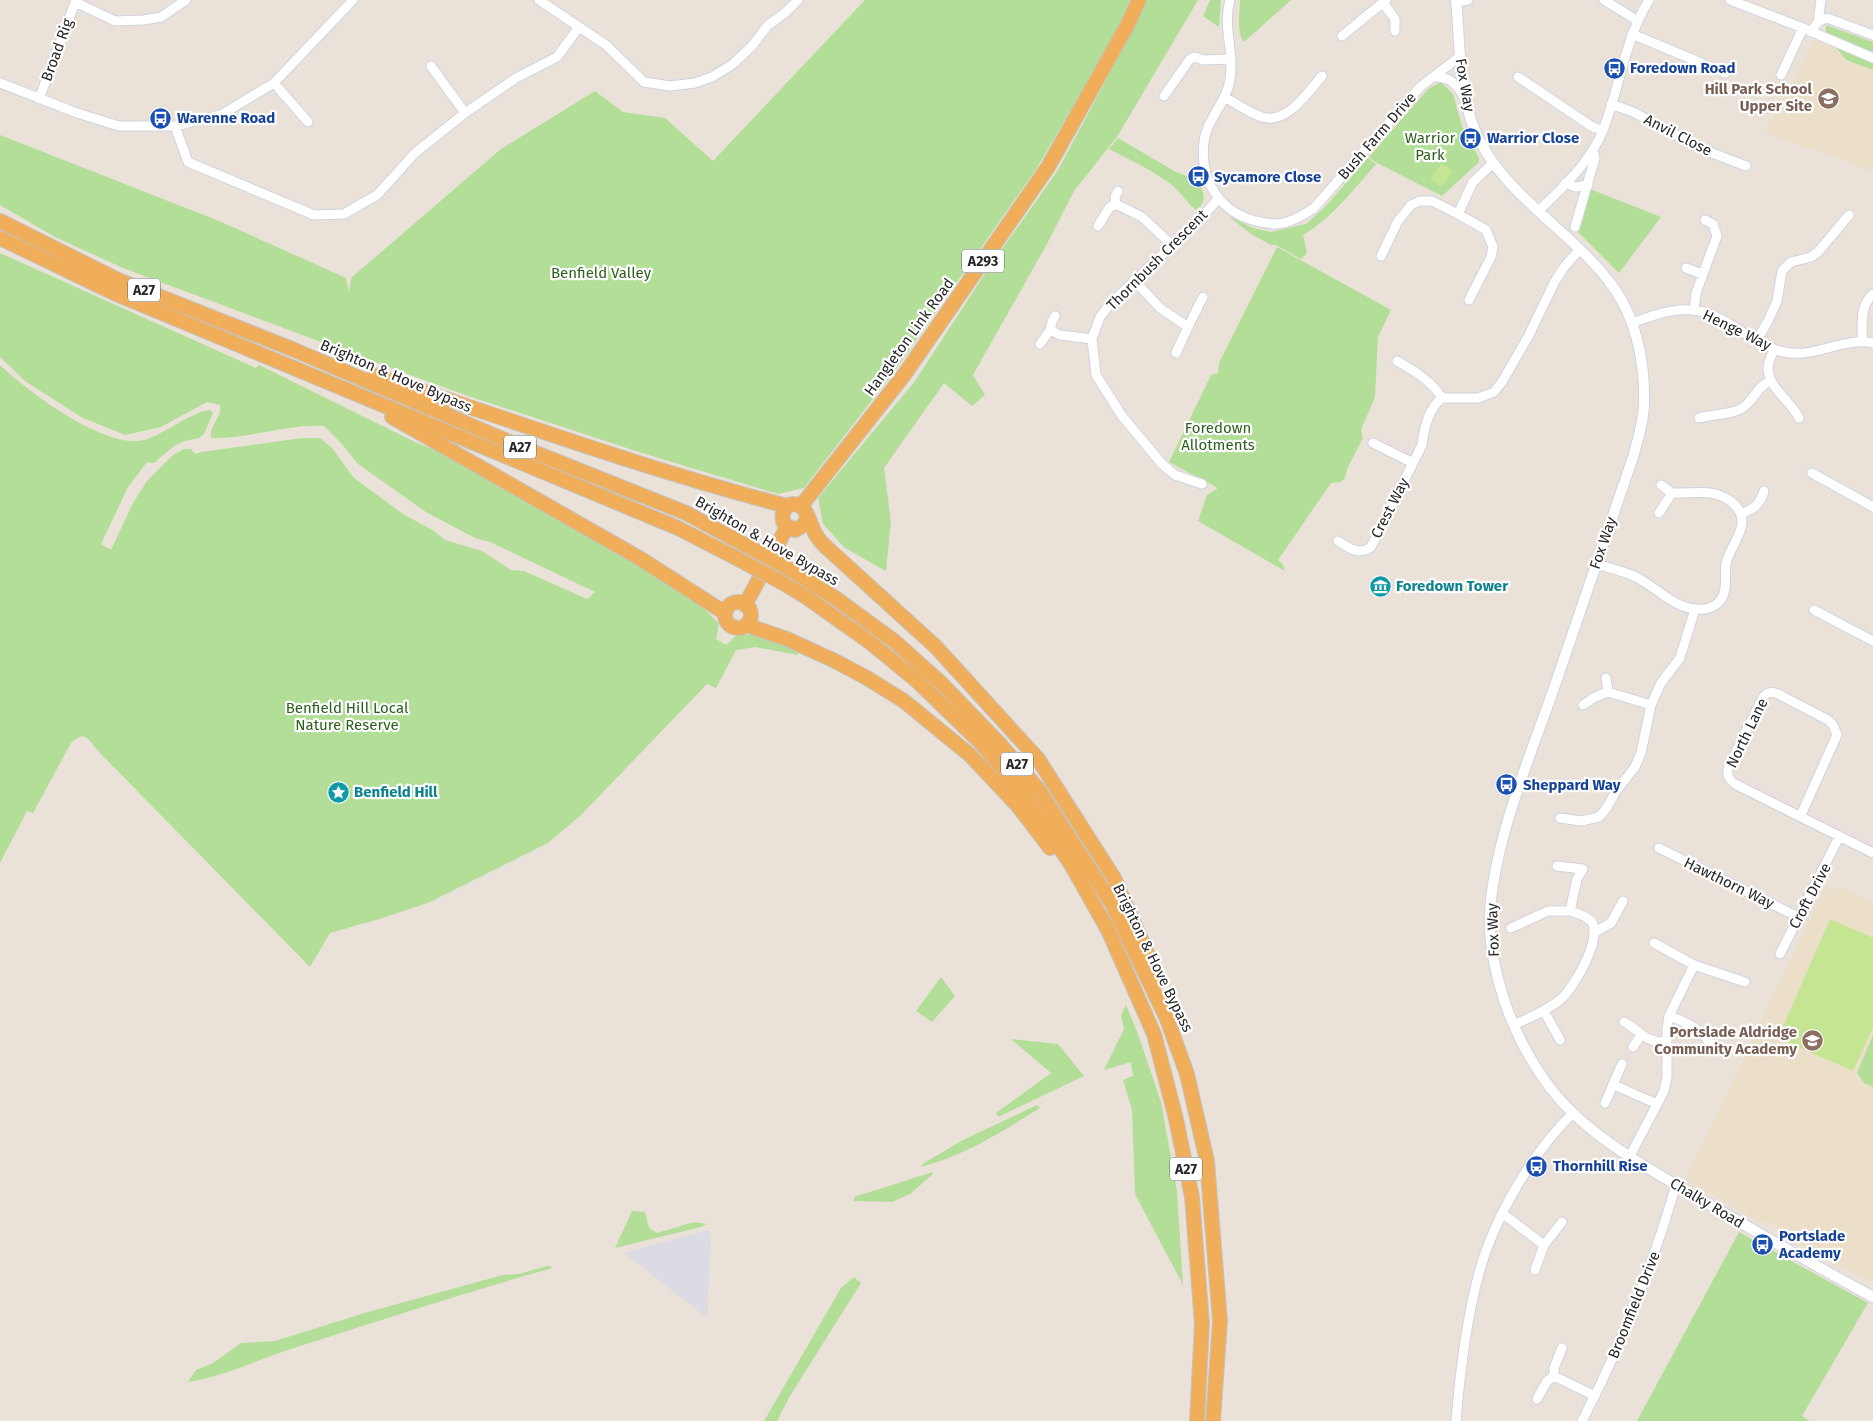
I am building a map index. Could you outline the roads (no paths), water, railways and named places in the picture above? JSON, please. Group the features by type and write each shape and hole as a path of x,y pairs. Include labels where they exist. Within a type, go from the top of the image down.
{"highway":[{"name":"Hangleton Link Road","path":"799,510 904,375 1048,167 1128,24 1139,0"},
{"name":"Brighton & Hove Bypass","path":"0,221 118,280 292,349 526,449 686,513 793,571 838,600 894,641 942,684 999,743 1039,790 1112,904 1168,1019 1186,1074 1207,1161 1220,1321 1213,1421"},
{"name":"Brighton & Hove Bypass","path":"0,238 114,293 678,528 783,583 871,643 916,680 981,743 1025,795 1072,866 1108,930 1154,1034 1176,1118 1192,1197 1202,1324 1197,1421"},
{"name":"A27","path":"292,349 645,465 799,510 825,546 936,647 1038,758 1114,878 1148,955 1168,1019"},
{"name":"A27","path":"338,386 641,559 725,613"},
{"path":"799,510 806,523 795,530 787,528 781,517 783,511 799,510"},
{"path":"745,605 787,528"},
{"path":"737,603 745,605 751,614 746,625 740,628 732,627 727,621 725,613 727,609 737,603"},
{"name":"A27","path":"746,625 775,634 868,678 904,701 953,740 970,755 1018,806 1076,881 1108,930"}],"street":[{"path":"75,1 115,21 161,17 186,0"},
{"path":"0,84 40,100 119,126 175,126 221,115 274,83 353,0"},
{"path":"542,1 579,28 606,44 644,82 670,86 695,83 733,64 752,46 768,25 785,13 798,0"},
{"name":"Bush Farm Drive","path":"1230,0 1228,40 1231,58 1230,80 1204,140 1203,159 1206,176 1218,199 1241,217 1254,221 1271,224 1286,223 1314,208 1368,144 1420,87 1459,56"},
{"path":"1456,1 1468,0"},
{"path":"1604,0 1638,21"},
{"path":"1538,210 1593,151 1603,131 1632,34 1649,0"},
{"path":"1730,0 1873,58"},
{"path":"1818,22 1821,0"},
{"name":"Broad Rig","path":"40,100 75,1"},
{"name":"Fox Way","path":"1456,1 1459,56 1465,99 1479,140 1493,163 1508,182 1580,249 1610,282 1622,301 1632,323 1642,369 1643,412 1633,458 1516,796 1495,874 1490,911 1490,936 1502,996 1522,1044 1542,1076 1573,1113"},
{"path":"1342,36 1384,2 1395,19 1395,31"},
{"path":"1781,74 1807,30 1827,18 1873,35"},
{"path":"175,126 188,162 314,215 344,214 377,195 415,152 465,113 516,78 557,57 579,28"},
{"path":"1632,34 1725,73"},
{"path":"1164,96 1190,59 1196,57 1203,60 1231,58"},
{"path":"431,66 465,113"},
{"path":"1224,97 1260,117 1271,119 1281,116 1299,103 1322,76"},
{"path":"1433,77 1445,77 1451,80 1458,85 1465,99"},
{"path":"1518,77 1591,126 1603,131"},
{"path":"274,83 308,122"},
{"name":"Anvil Close","path":"1611,104 1632,112 1707,152 1746,166"},
{"path":"1576,227 1595,158 1593,151"},
{"path":"1458,214 1473,182 1493,163"},
{"path":"1565,182 1576,187 1588,185"},
{"path":"1116,204 1115,198 1118,191"},
{"name":"Thornbush Crescent","path":"1202,484 1175,475 1162,464 1122,416 1096,374 1092,339 1100,317 1111,304 1204,215 1218,199"},
{"path":"1381,256 1398,221 1411,205 1420,201 1432,201 1486,230 1493,247 1491,257 1469,300"},
{"path":"1098,226 1109,208 1116,204"},
{"path":"1116,204 1142,217 1172,245"},
{"path":"1757,340 1777,301 1782,271 1792,262 1811,257 1818,252 1849,215"},
{"path":"1694,310 1696,294 1702,274 1717,236 1713,224 1704,220"},
{"path":"1397,361 1430,382 1442,398 1478,398 1494,392 1530,335 1555,281 1580,249"},
{"path":"1686,268 1702,274"},
{"path":"1134,280 1160,308 1188,327"},
{"path":"1862,341 1863,307 1867,299 1873,294"},
{"path":"1176,353 1203,297"},
{"name":"Henge Way","path":"1632,323 1671,310 1694,310 1713,315 1774,349 1788,353 1809,353 1862,341 1873,343"},
{"path":"1040,344 1050,330 1055,316"},
{"path":"1050,330 1060,335 1092,339"},
{"path":"1774,349 1768,368 1770,380 1795,410 1799,418"},
{"path":"1699,418 1741,409 1761,386 1770,380"},
{"name":"Crest Way","path":"1338,541 1359,552 1366,551 1371,547 1422,445 1424,426 1437,402 1442,398"},
{"name":"Crest Way","path":"1373,442 1413,464"},
{"path":"1812,473 1873,507"},
{"path":"1596,564 1636,578 1672,601 1695,609 1706,610 1716,605 1724,596 1726,562 1741,532 1741,514 1734,505 1716,493 1672,493 1661,486"},
{"path":"1741,514 1752,509 1760,502 1764,490"},
{"path":"1659,513 1672,493"},
{"path":"1560,818 1580,821 1599,817 1635,767 1641,752 1651,706 1661,683 1680,658 1695,609"},
{"path":"1814,610 1873,641"},
{"path":"1606,678 1608,692"},
{"path":"1583,705 1595,697 1608,692 1651,706"},
{"name":"North Lane","path":"1800,817 1837,735 1833,725 1828,720 1778,694 1766,693 1729,766 1728,776 1735,784 1839,837 1873,853"},
{"name":"Croft Drive","path":"1780,954 1839,837"},
{"name":"Hawthorn Way","path":"1659,848 1798,917"},
{"path":"1557,866 1583,869 1577,879 1570,911"},
{"path":"1595,932 1611,923 1623,901"},
{"path":"1511,928 1548,911 1570,911 1591,921 1595,932 1594,941 1573,985 1560,1000 1544,1011 1514,1025"},
{"path":"1654,943 1694,965 1745,982"},
{"path":"1630,1156 1664,1091 1668,1077 1667,1042 1669,1016 1694,965"},
{"path":"1544,1011 1560,1040"},
{"path":"1669,1016 1688,1022 1699,1030 1715,1050"},
{"path":"1624,1022 1634,1027 1641,1035 1656,1043 1667,1042"},
{"path":"1633,1047 1641,1035"},
{"path":"1605,1103 1622,1064"},
{"path":"1614,1085 1657,1104"},
{"path":"1456,1421 1459,1382 1479,1273 1502,1213 1546,1143 1573,1113"},
{"name":"Chalky Road","path":"1573,1113 1602,1139 1676,1185 1873,1297"},
{"name":"Broomfield Drive","path":"1582,1421 1617,1352 1645,1283 1676,1185"},
{"path":"1502,1213 1544,1245"},
{"path":"1535,1270 1544,1245 1562,1222"},
{"path":"1554,1376 1554,1368 1562,1348"},
{"path":"1554,1376 1595,1396"},
{"path":"1537,1399 1547,1381 1554,1376"}],"place":[{"name":"Foredown Road","path":"1614,68"},
{"name":"Hill Park School Upper Site","path":"1828,98"},
{"name":"Warenne Road","path":"161,118"},
{"name":"Warrior Close","path":"1471,138"},
{"name":"Sycamore Close","path":"1198,177"},
{"name":"Foredown Tower","path":"1380,586"},
{"name":"Sheppard Way","path":"1507,785"},
{"name":"Benfield Hill","path":"338,792"},
{"name":"Portslade Aldridge Community Academy","path":"1813,1041"},
{"name":"Thornhill Rise","path":"1537,1166"},
{"name":"Portslade Academy","path":"1763,1245"}],"park label":[{"name":"Warrior Park","path":"1430,146"},
{"name":"Benfield Valley","path":"601,273"},
{"name":"Foredown Allotments","path":"1218,436"},
{"name":"Benfield Hill Local Nature Reserve","path":"347,716"}]}
